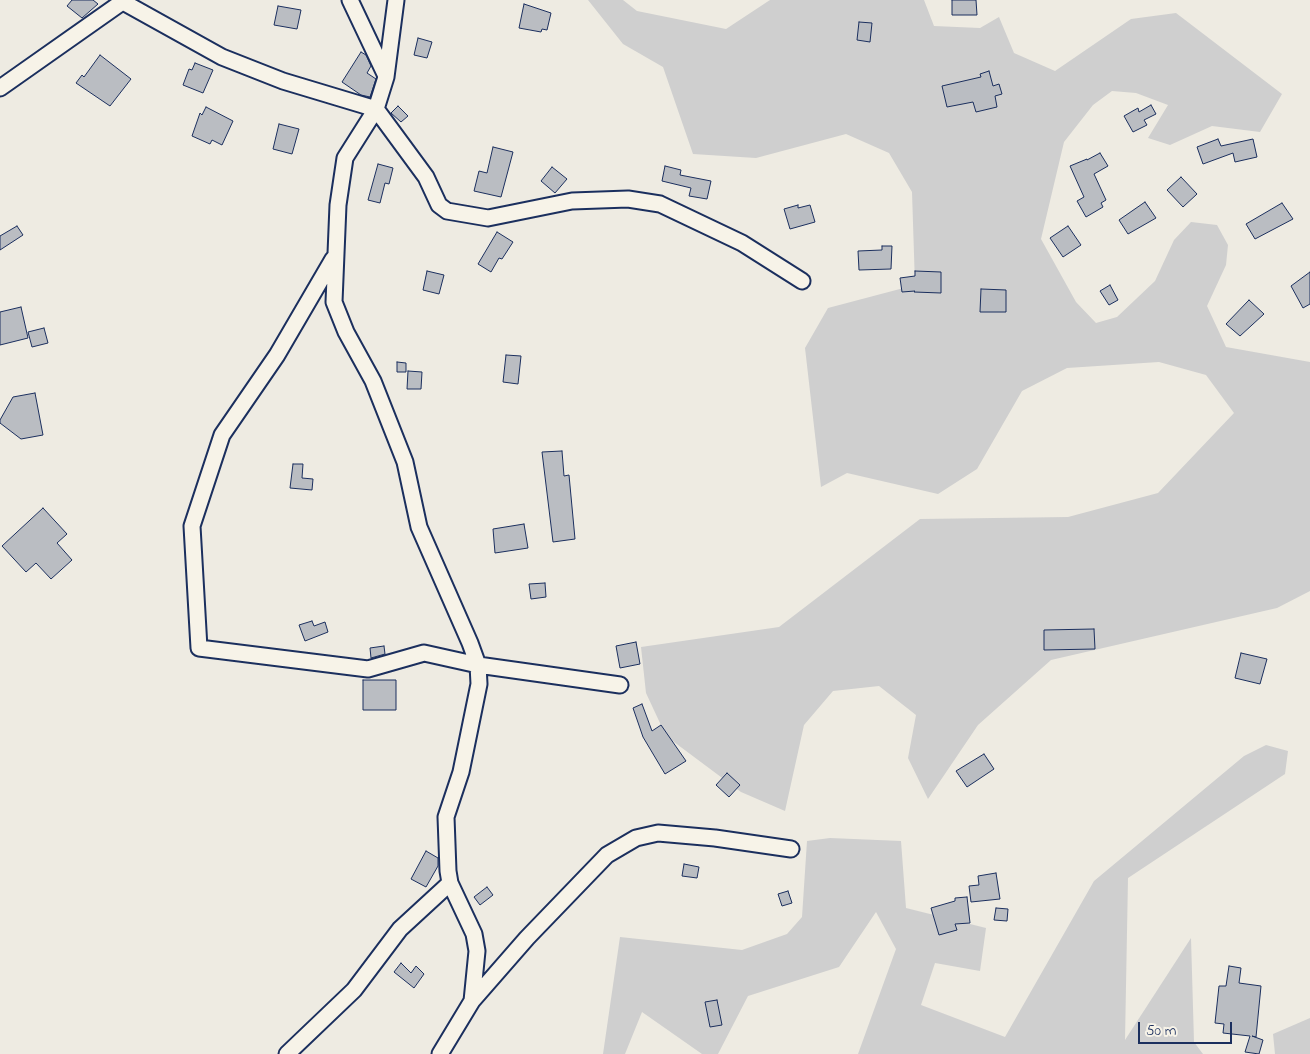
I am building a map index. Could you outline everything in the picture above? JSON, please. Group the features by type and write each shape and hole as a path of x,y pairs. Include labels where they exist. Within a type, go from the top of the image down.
{"street":[{"path":"350,0 386,77"},
{"path":"396,0 386,77 376,109 345,158 338,205 334,302 346,332 373,381 405,462 419,527 470,642 478,665 479,684 461,772 446,817 450,883 474,934 476,951 472,1001"},
{"path":"0,88 124,1 222,57 283,81 376,109 413,162 426,177 439,205 447,211 488,218 572,201 628,199 660,204 742,243 802,281"},
{"path":"336,254 277,355 222,435 192,526 199,648 368,669 424,653 478,665 620,685"},
{"path":"440,1054 472,1001 527,938 607,855 636,838 658,833 715,838 791,849"},
{"path":"287,1054 354,990 400,930 450,883"}],"shaded area":[{"path":"588,0 623,0 637,11 726,29 770,0 924,0 934,26 980,28 999,17 1014,53 1055,71 1131,19 1176,13 1282,94 1260,132 1212,126 1170,145 1148,138 1168,105 1136,93 1112,91 1093,105 1064,142 1041,239 1076,302 1096,323 1117,317 1155,281 1174,240 1191,222 1217,225 1228,245 1226,265 1207,306 1226,347 1310,362 1310,591 1277,608 1051,660 978,725 928,799 908,758 916,715 879,686 833,691 804,725 785,811 741,792 666,736 646,693 641,647 779,627 920,519 1068,517 1158,493 1234,413 1206,375 1159,362 1067,368 1022,391 977,469 938,494 847,473 821,487 805,348 828,308 915,285 912,192 889,153 846,134 756,158 693,154 663,67 623,44"},
{"path":"1266,745 1288,751 1285,774 1128,878 1125,1040 1191,938 1194,1042 1203,1054 858,1054 896,949 876,912 839,967 748,996 718,1054 702,1054 642,1012 625,1054 603,1054 620,937 742,950 787,934 802,917 807,841 830,838 901,841 906,908 986,928 980,971 935,963 921,1005 1005,1037 1094,881 1244,756"},
{"path":"1310,1018 1310,1054 1275,1054 1273,1034"}],"building":[{"path":"72,0 93,0 98,4 82,18 67,6"},
{"path":"952,0 976,0 977,15 952,15"},
{"path":"524,4 551,13 547,30 542,29 541,32 519,28"},
{"path":"278,6 301,10 297,29 274,25"},
{"path":"859,22 872,23 870,42 857,40"},
{"path":"418,38 432,42 427,58 414,55"},
{"path":"361,52 366,55 371,66 367,73 376,79 370,97 361,95 342,82"},
{"path":"100,55 131,79 110,106 76,83 82,75 84,77"},
{"path":"195,63 213,70 203,93 183,85 189,69 192,70"},
{"path":"989,71 993,86 999,84 1002,94 995,96 997,107 976,112 973,102 947,107 942,86 981,77 980,74"},
{"path":"1151,105 1156,114 1144,120 1147,125 1133,132 1124,116 1138,108 1139,112"},
{"path":"398,106 408,116 401,122 391,113"},
{"path":"206,107 233,121 222,145 212,140 210,144 192,136 200,113 202,115"},
{"path":"279,124 299,129 292,154 273,149"},
{"path":"1218,139 1221,146 1253,139 1257,157 1235,162 1233,153 1203,164 1197,147"},
{"path":"493,147 513,152 501,197 474,191 479,171 487,173"},
{"path":"1100,153 1108,166 1094,174 1106,200 1101,203 1103,207 1086,217 1077,201 1084,197 1070,166"},
{"path":"378,164 393,168 389,184 385,183 380,203 368,200"},
{"path":"665,166 681,170 680,175 711,181 707,199 689,196 691,188 662,181"},
{"path":"552,167 567,179 555,193 541,181"},
{"path":"1181,177 1197,194 1183,207 1167,190"},
{"path":"1145,202 1156,218 1128,234 1119,220"},
{"path":"1282,203 1293,219 1255,239 1246,224"},
{"path":"798,205 798,208 810,205 815,222 790,229 784,209"},
{"path":"17,226 23,235 0,250 0,236"},
{"path":"1068,226 1081,245 1063,257 1050,238"},
{"path":"497,232 513,242 502,259 499,258 491,272 478,264"},
{"path":"882,246 892,246 891,269 859,270 858,251 882,250"},
{"path":"427,271 444,275 439,294 423,290"},
{"path":"915,271 941,272 941,293 902,292 900,278 915,276"},
{"path":"1310,272 1310,304 1303,308 1291,286"},
{"path":"1110,285 1118,300 1109,305 1100,291"},
{"path":"981,289 1006,290 1006,312 980,312"},
{"path":"1249,300 1264,314 1240,336 1226,324"},
{"path":"21,307 28,338 0,345 0,312"},
{"path":"44,328 48,343 32,347 28,332"},
{"path":"506,355 521,356 518,384 503,382"},
{"path":"397,362 406,363 406,372 397,372"},
{"path":"408,371 422,372 421,389 407,389"},
{"path":"35,393 43,435 21,439 0,423 0,420 13,397"},
{"path":"562,451 564,476 569,475 575,539 553,542 542,452"},
{"path":"293,464 303,464 302,478 313,479 312,490 290,488"},
{"path":"43,508 67,534 57,543 72,560 51,579 36,563 26,572 2,546"},
{"path":"524,524 528,548 495,553 493,529"},
{"path":"545,583 546,597 531,599 529,584"},
{"path":"312,621 314,626 325,622 328,632 305,641 299,625"},
{"path":"1094,629 1095,649 1044,650 1044,630"},
{"path":"636,642 640,664 620,668 616,646"},
{"path":"384,646 385,654 371,658 370,648"},
{"path":"1241,653 1267,659 1260,684 1235,678"},
{"path":"363,680 396,680 396,710 363,710"},
{"path":"642,704 652,731 661,725 686,761 665,774 643,737 633,708"},
{"path":"984,754 994,769 967,787 956,771"},
{"path":"727,773 740,785 729,797 716,785"},
{"path":"426,851 438,858 438,866 426,887 411,879"},
{"path":"684,864 699,867 697,878 682,876"},
{"path":"996,873 1000,899 971,902 969,886 979,885 978,876"},
{"path":"487,887 493,895 480,905 474,897"},
{"path":"788,891 792,903 782,906 778,894"},
{"path":"967,897 970,923 955,924 957,930 939,935 931,908 955,901 955,898"},
{"path":"996,908 1008,909 1007,921 994,920"},
{"path":"401,963 411,973 416,966 424,974 414,988 394,972"},
{"path":"1229,966 1241,968 1239,983 1261,986 1256,1037 1252,1036 1263,1040 1259,1054 1245,1052 1250,1036 1223,1033 1224,1024 1215,1023 1219,986 1226,986"},
{"path":"717,1000 722,1025 710,1027 705,1002"}]}
